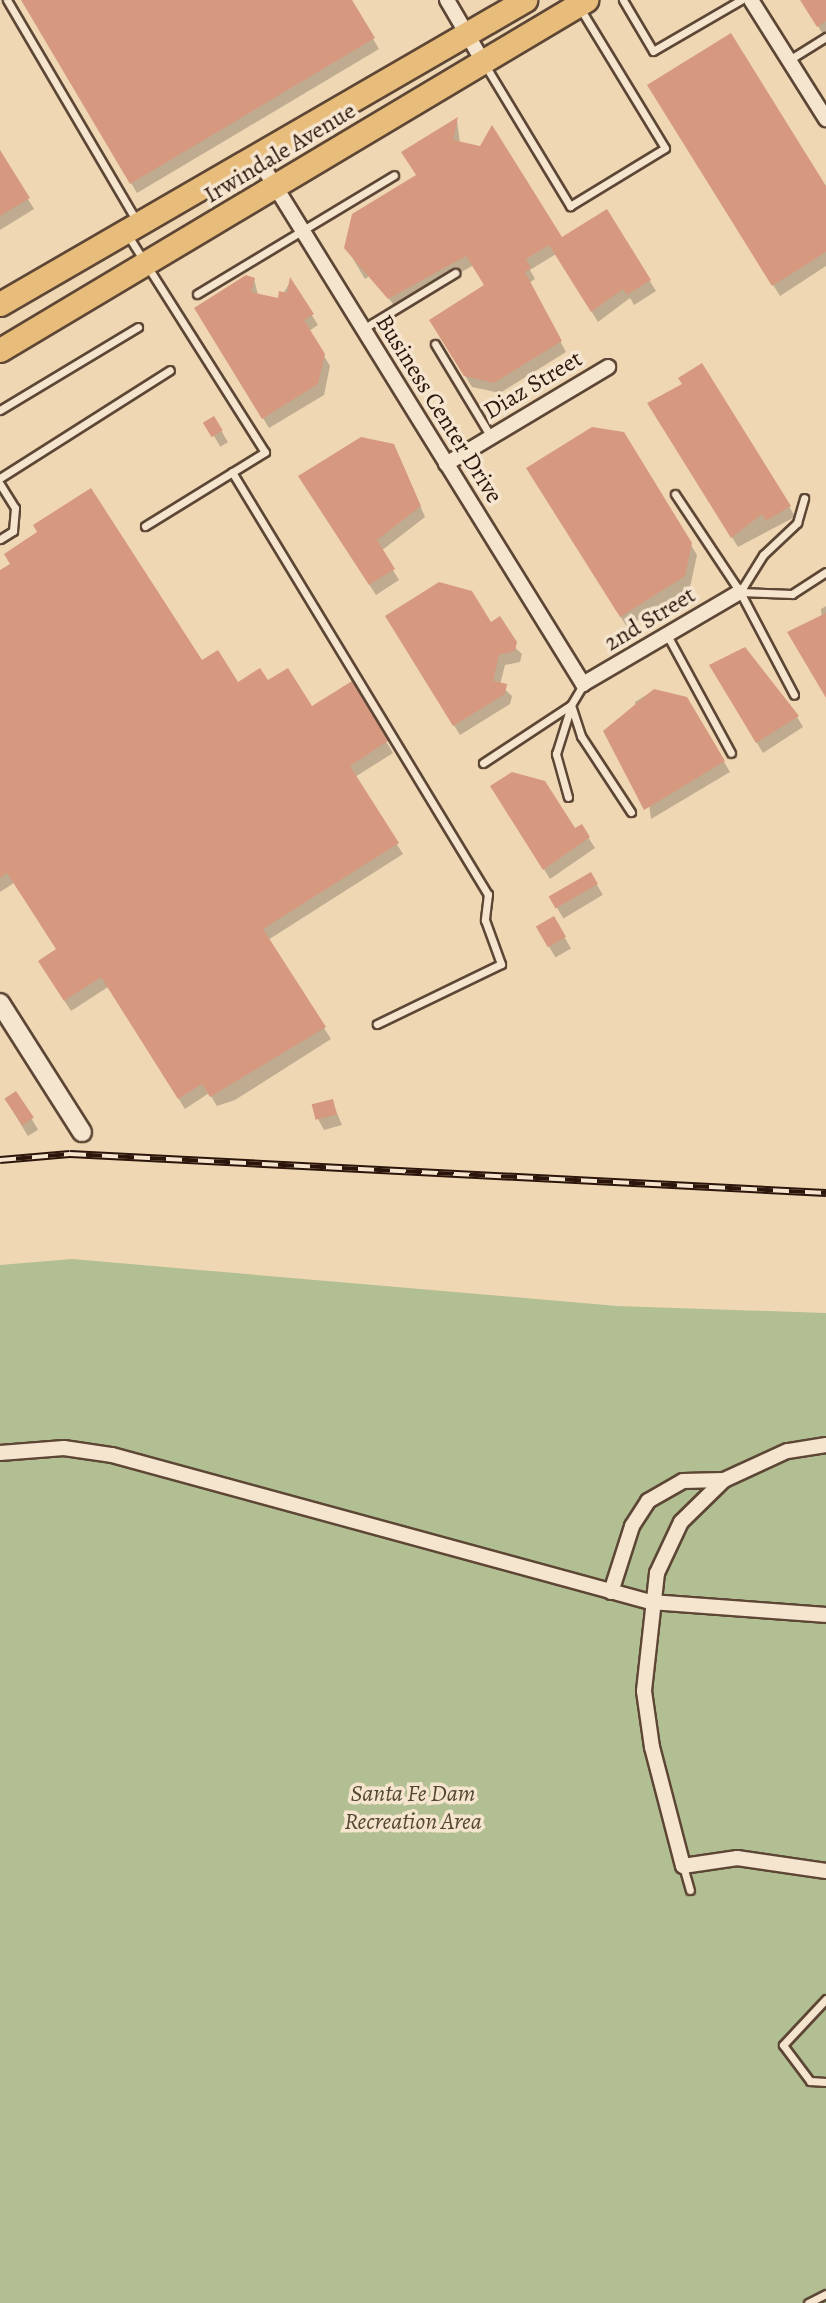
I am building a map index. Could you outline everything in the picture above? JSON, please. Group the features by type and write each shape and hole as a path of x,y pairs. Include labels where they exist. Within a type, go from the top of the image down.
{"main road":[{"name":"Irwindale Avenue","path":"0,304 525,0"},
{"name":"Irwindale Avenue","path":"0,350 582,2"}],"street":[{"path":"447,0 482,60"},
{"path":"751,0 826,119"},
{"name":"Business Center Drive","path":"257,157 583,684"},
{"name":"Diaz Street","path":"446,464 608,367"},
{"name":"2nd Street","path":"583,684 740,592"},
{"path":"0,1003 82,1132"},
{"path":"826,1446 787,1451 724,1480 681,1522 651,1602 644,1691 652,1747 683,1866 748,1858 826,1871"},
{"path":"0,1454 64,1448 112,1455 651,1602 826,1615"},
{"path":"611,1592 632,1526 648,1501 683,1481 724,1480"}],"lane":[{"path":"7,0 132,229 144,264 265,452 145,526"},
{"path":"623,0 653,51 741,0"},
{"path":"482,60 570,206 665,148 582,2"},
{"path":"789,60 826,37"},
{"path":"197,294 394,175"},
{"path":"363,329 454,273"},
{"path":"0,410 138,327"},
{"path":"435,344 492,437"},
{"path":"0,478 170,370"},
{"path":"232,472 488,894 485,920 501,964 377,1024"},
{"path":"0,484 15,508 13,531 0,539"},
{"path":"675,494 740,592 794,695"},
{"path":"740,592 763,555 797,523 804,498"},
{"path":"740,592 792,594 826,572"},
{"path":"667,635 731,753"},
{"path":"568,797 556,754 571,705 583,684"},
{"path":"483,763 571,705"},
{"path":"571,705 581,736 631,812"},
{"path":"683,1866 690,1890"},
{"path":"826,1999 783,2045 810,2081 826,2082"},
{"path":"808,2303 826,2294"}],"green space":[{"name":"Santa Fe Dam Recreation Area","path":"72,1259 617,1306 826,1313 826,2303 0,2303 0,1265"}],"building":[{"path":"21,0 352,0 375,38 130,184"},
{"path":"800,0 826,0 826,21 817,27"},
{"path":"731,33 826,186 826,252 772,286 647,85"},
{"path":"458,117 453,140 480,146 492,125 562,237 607,209 651,280 627,295 623,289 591,312 549,245 526,259 531,268 525,272 562,341 494,383 464,376 429,320 484,285 466,256 388,299 344,248 352,214 416,175 401,152"},
{"path":"0,150 30,198 0,216"},
{"path":"246,275 255,278 251,292 278,298 279,291 287,293 290,277 314,314 304,320 325,354 318,384 262,419 194,308"},
{"path":"702,363 791,506 766,521 762,514 731,538 647,403 682,384 678,378"},
{"path":"214,416 223,431 212,437 203,423"},
{"path":"592,427 624,432 692,543 685,576 620,617 526,468"},
{"path":"361,437 394,444 421,506 377,540 395,569 369,585 298,476"},
{"path":"91,488 202,660 218,650 238,682 260,668 268,680 288,668 312,706 352,681 388,741 350,766 399,843 263,929 326,1027 210,1097 202,1084 178,1099 101,977 64,1001 38,961 56,949 7,873 0,878 0,570 10,564 4,554 37,532 33,525"},
{"path":"439,582 472,591 491,622 500,616 517,642 515,651 499,655 493,681 507,684 505,694 453,726 385,616"},
{"path":"826,613 826,698 787,632"},
{"path":"745,647 799,716 756,743 709,665"},
{"path":"654,689 687,697 725,761 644,810 603,731"},
{"path":"512,772 545,781 575,828 582,824 590,837 543,870 490,786"},
{"path":"591,872 598,884 556,909 549,896"},
{"path":"554,916 566,937 548,947 536,926"},
{"path":"16,1091 34,1118 22,1125 4,1099"},
{"path":"333,1099 337,1115 316,1120 312,1104"}],"railway":[{"path":"0,1160 70,1154 826,1193"}]}
